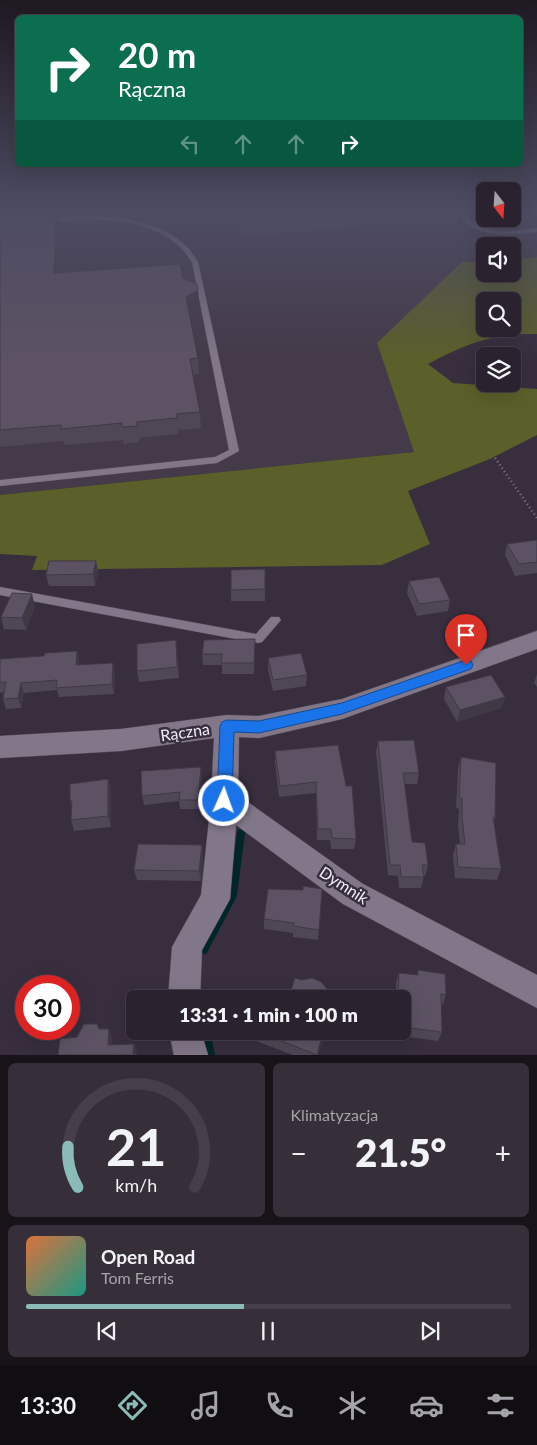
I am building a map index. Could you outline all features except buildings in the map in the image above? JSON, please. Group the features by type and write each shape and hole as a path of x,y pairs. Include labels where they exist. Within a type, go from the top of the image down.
{"street":[{"name":"Rączna","path":"0,747 121,740 227,726 259,727 342,709 537,640"},
{"path":"185,990 187,947 215,899 224,801 227,726"},
{"name":"Dymnik","path":"224,801 353,894 537,992"},
{"path":"187,1040 190,1055"}],"lane":[{"path":"0,483 217,460 234,451 194,259"},
{"path":"0,591 258,639 275,620"}],"path":[{"path":"495,458 537,518"}],"shaded area":[{"path":"0,259 476,259 476,261 462,262 378,343 414,452 0,495"}],"green space":[{"path":"521,259 537,259 537,334 521,334 521,292 476,292 476,337 498,337 468,345 428,364 453,383 476,385 476,392 521,392 521,388 537,389 537,435 490,459 408,491 430,544 382,565 32,570 37,556 0,554 0,495 414,452 377,343 462,262 476,261 476,282 521,282"}],"waterway":[{"path":"204,950 233,895 241,833"},
{"path":"208,1040 211,1055"}],"route":[{"path":"224,801 227,726 259,727 342,709 466,665"}]}
